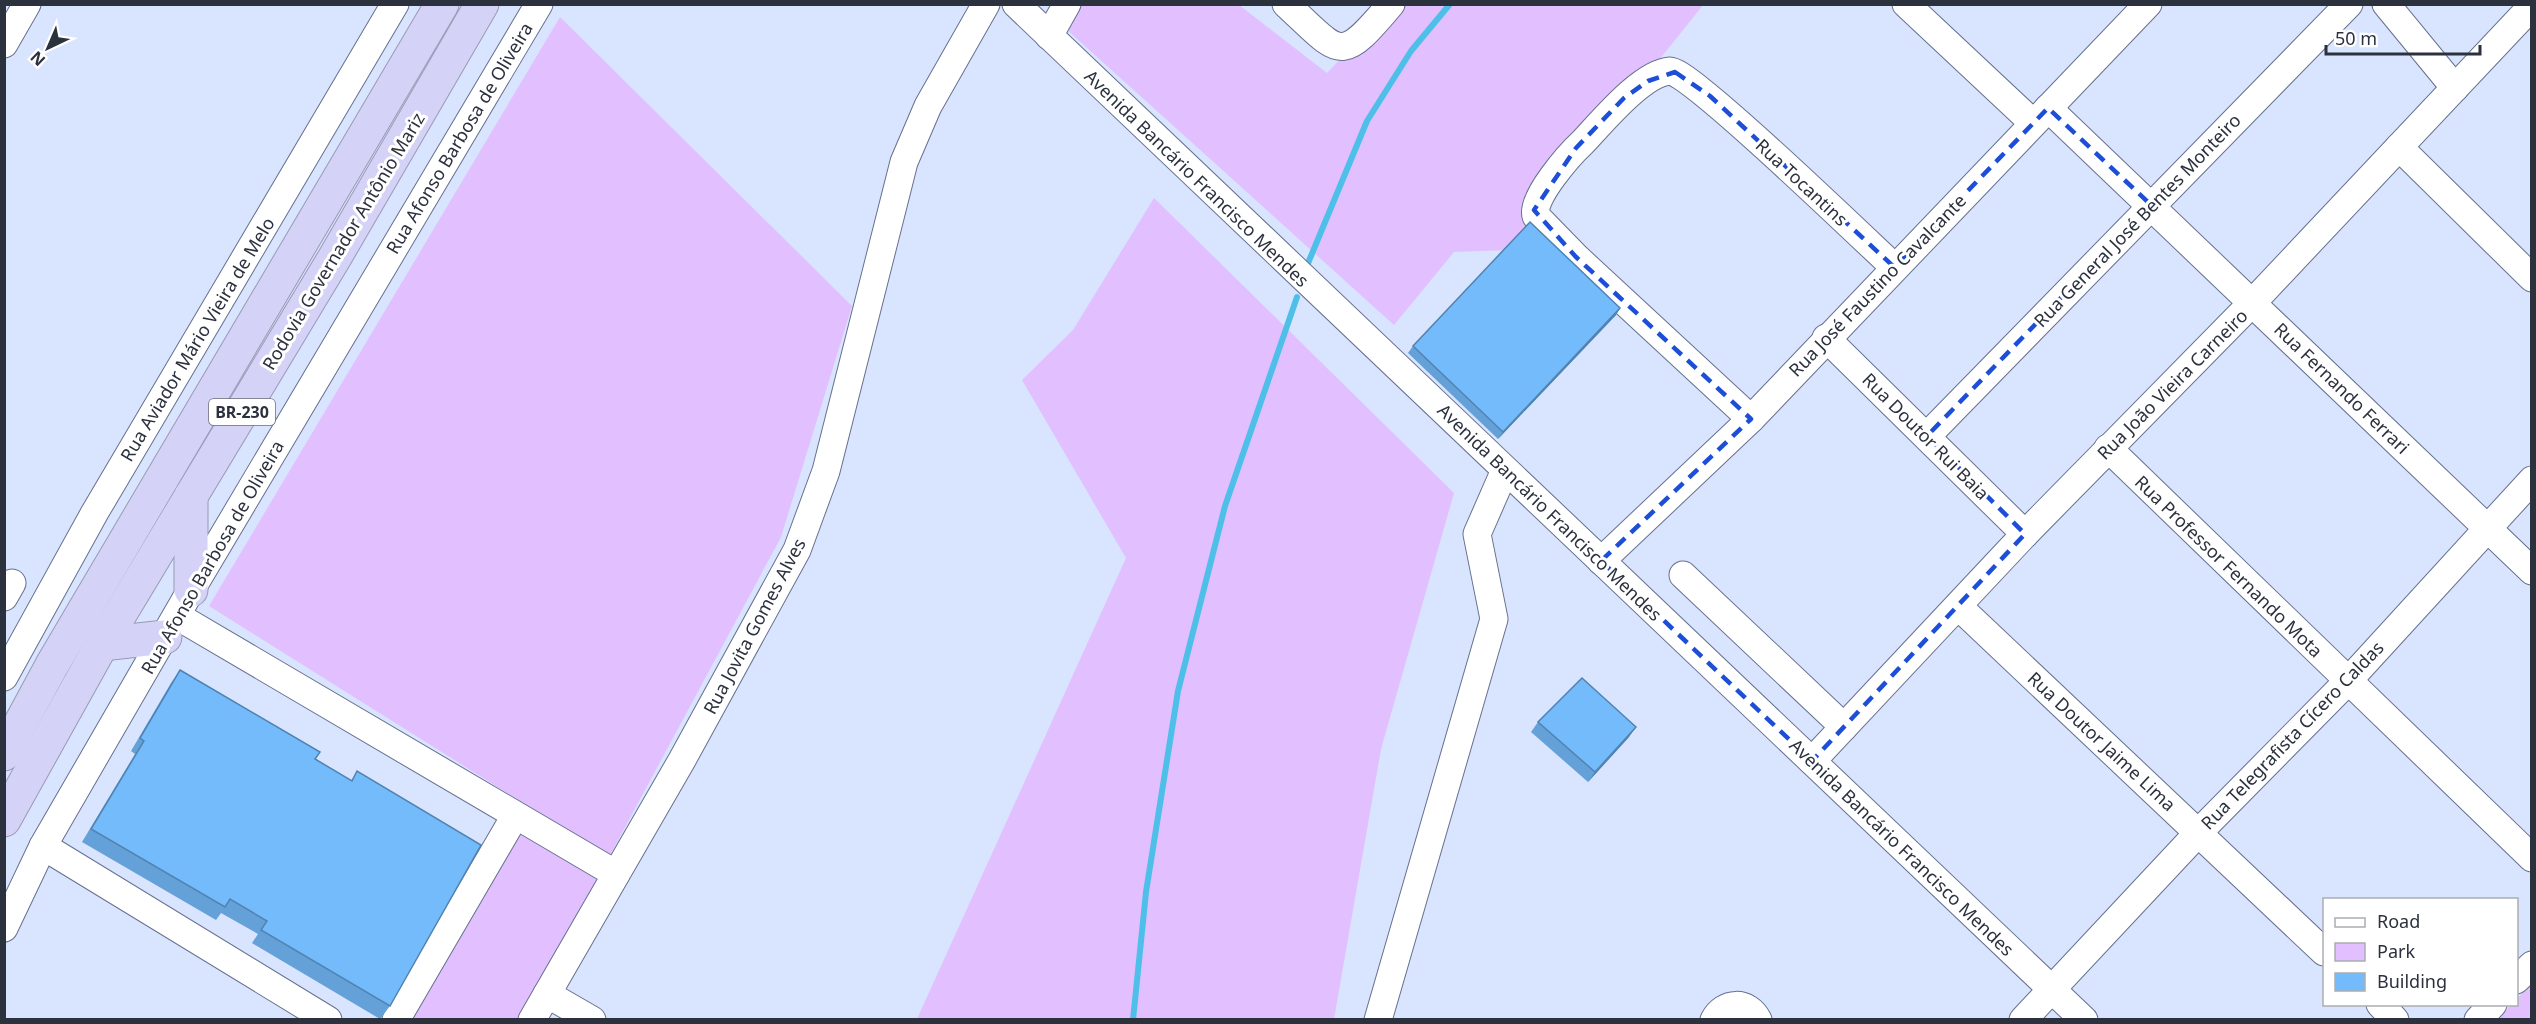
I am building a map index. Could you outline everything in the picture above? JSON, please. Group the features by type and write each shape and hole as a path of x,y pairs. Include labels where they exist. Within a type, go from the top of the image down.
{"highway":[{"name":"Rodovia Governador Antônio Mariz","path":"4,754 52,665 442,4"},
{"name":"Rodovia Governador Antônio Mariz","path":"4,820 102,644 335,257 482,4"},
{"path":"102,644 178,614 191,496"}],"street":[{"name":"Rua Aviador Mário Vieira de Melo","path":"4,677 95,512 395,4"},
{"name":"Rua Afonso Barbosa de Oliveira","path":"4,928 43,846 539,4"},
{"name":"Rua Jovita Gomes Alves","path":"532,1020 682,760 797,549 826,471 904,162 928,106 987,4"},
{"name":"Avenida Bancário Francisco Mendes","path":"1016,4 2084,1020"},
{"path":"1049,36 1067,4"},
{"path":"1286,4 1329,44 1338,48 1348,46 1364,36 1378,9"},
{"name":"Rua Fernando Ferrari","path":"1906,4 2151,205 2532,571"},
{"name":"Rua José Faustino Cavalcante","path":"1601,561 1750,419 2148,4"},
{"name":"Rua General José Bentes Monteiro","path":"1927,436 2349,4"},
{"path":"2386,4 2455,88"},
{"path":"4,44 21,6"},
{"name":"Rua João Vieira Carneiro","path":"1812,761 2025,534 2253,302 2532,6"},
{"name":"Rua Tocantins","path":"1750,419 1540,221 1534,210 1538,199 1576,148 1624,98 1648,81 1666,72 1675,72 1710,96 1894,267"},
{"path":"2399,147 2532,278"},
{"name":"Rua Doutor Rui Baia","path":"1826,338 2025,534"},
{"name":"Rua Professor Fernando Mota","path":"2108,448 2532,858"},
{"path":"1378,1020 1494,619 1477,534 1505,470"},
{"name":"Rua Telegrafista Cícero Caldas","path":"2023,1020 2199,832 2348,681 2486,527 2532,480"},
{"path":"1683,575 1844,727"},
{"name":"Rua Doutor Jaime Lima","path":"1958,606 2323,950"},
{"path":"178,614 616,874"},
{"path":"396,1020 515,816"},
{"path":"43,846 328,1020"},
{"path":"2518,979 2532,964"},
{"path":"547,994 592,1020"},
{"path":"1714,1020 1723,1008 1734,1004 1745,1006 1755,1013 1758,1020"},
{"path":"2381,1006 2396,1020"},
{"path":"2478,1020 2492,1006"}],"highlighted area":[{"path":"1675,72 1710,96 1894,267 2048,108 2151,205 1927,436 2025,534 1812,761 1601,561 1751,419 1576,257 1534,210 1576,148 1624,98 1648,81"}],"green space":[{"path":"1081,5 1239,5 1327,73 1392,5 1703,5 1507,250 1454,252 1394,325 1065,28"},
{"path":"560,17 852,306 781,537 609,857 209,606"},
{"path":"1154,198 1454,493 1381,749 1334,1019 917,1019 1126,558 1022,380 1073,330"},
{"path":"520,828 604,878 521,1019 408,1020"},
{"path":"2531,983 2531,1019 2497,1020 2510,1006 2518,1006 2518,998"}],"building":[{"path":"1530,222 1620,308 1503,432 1413,346"},
{"path":"180,670 320,752 315,759 352,781 357,771 481,845 390,1006 261,930 267,921 230,899 225,907 91,829 144,741 140,738"},
{"path":"1582,678 1636,727 1595,772 1538,722"}],"waterway":[{"path":"1306,268 1367,121 1411,51 1450,4"},
{"path":"1133,1020 1146,892 1178,691 1225,506 1297,297"}]}
